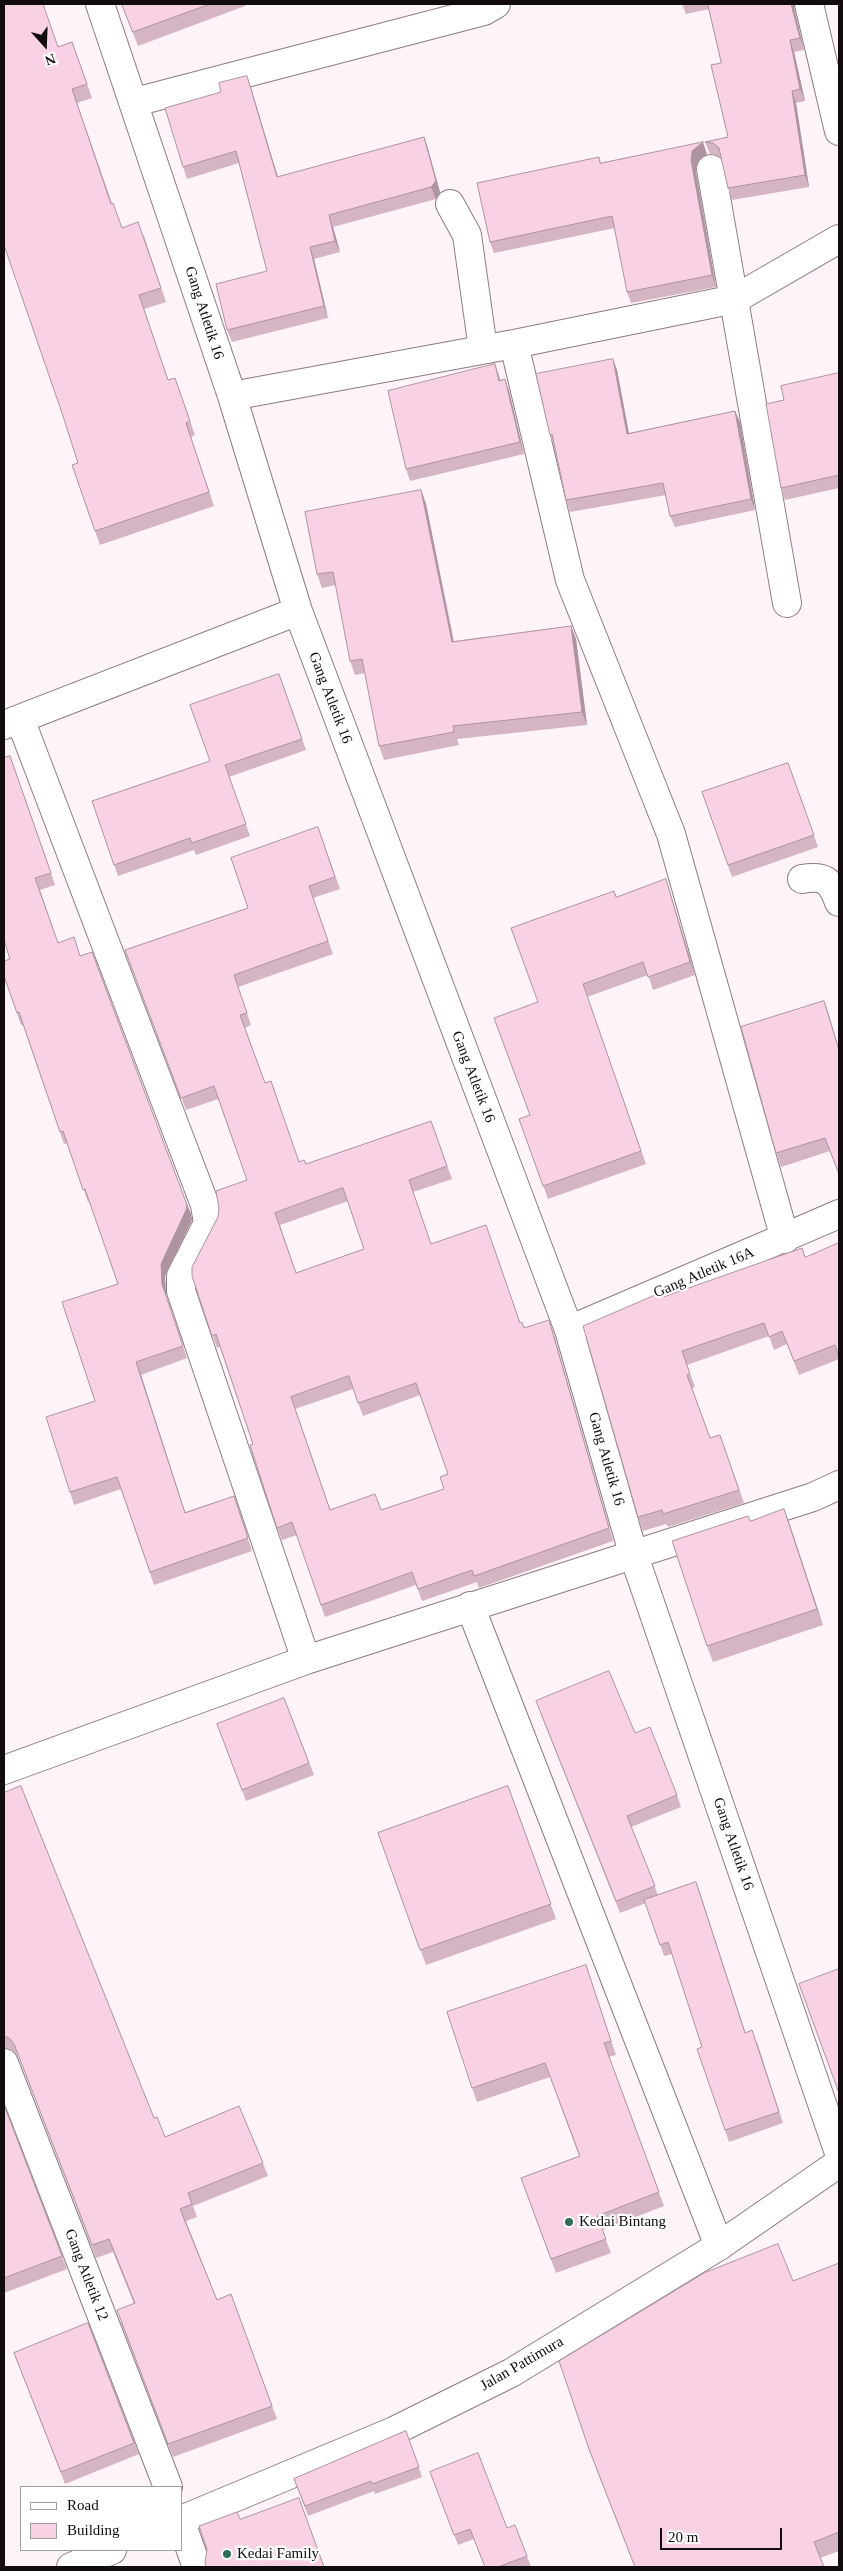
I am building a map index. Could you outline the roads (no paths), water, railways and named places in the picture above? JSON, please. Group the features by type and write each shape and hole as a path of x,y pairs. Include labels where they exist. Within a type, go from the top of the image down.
{"street":[{"name":"Gang Atletik 16","path":"100,4 135,102 232,396 298,611 569,1330 633,1553 839,2153"},
{"path":"135,102 484,11 496,4"},
{"path":"809,4 839,131"},
{"path":"711,169 787,603"},
{"path":"450,204 467,235 483,349"},
{"path":"232,396 514,344 735,299 839,239"},
{"path":"514,344 570,580 671,834 785,1239"},
{"path":"298,611 12,722 206,1206 208,1223 182,1276 181,1291 306,1660"},
{"path":"802,878 818,876 830,883 839,902"},
{"name":"Gang Atletik 16A","path":"569,1330 785,1239 839,1214"},
{"path":"4,1770 306,1660 633,1553 814,1497 839,1485"},
{"path":"470,1606 719,2246"},
{"name":"Gang Atletik 12","path":"4,2063 168,2486"},
{"name":"Jalan Pattimura","path":"182,2521 444,2407 511,2373 719,2246 839,2163"},
{"path":"182,2524 197,2567"},
{"path":"71,2567 110,2551"}],"place":[{"name":"Kedai Bintang","path":"569,2222"},
{"name":"Kedai Family","path":"227,2554"}]}
